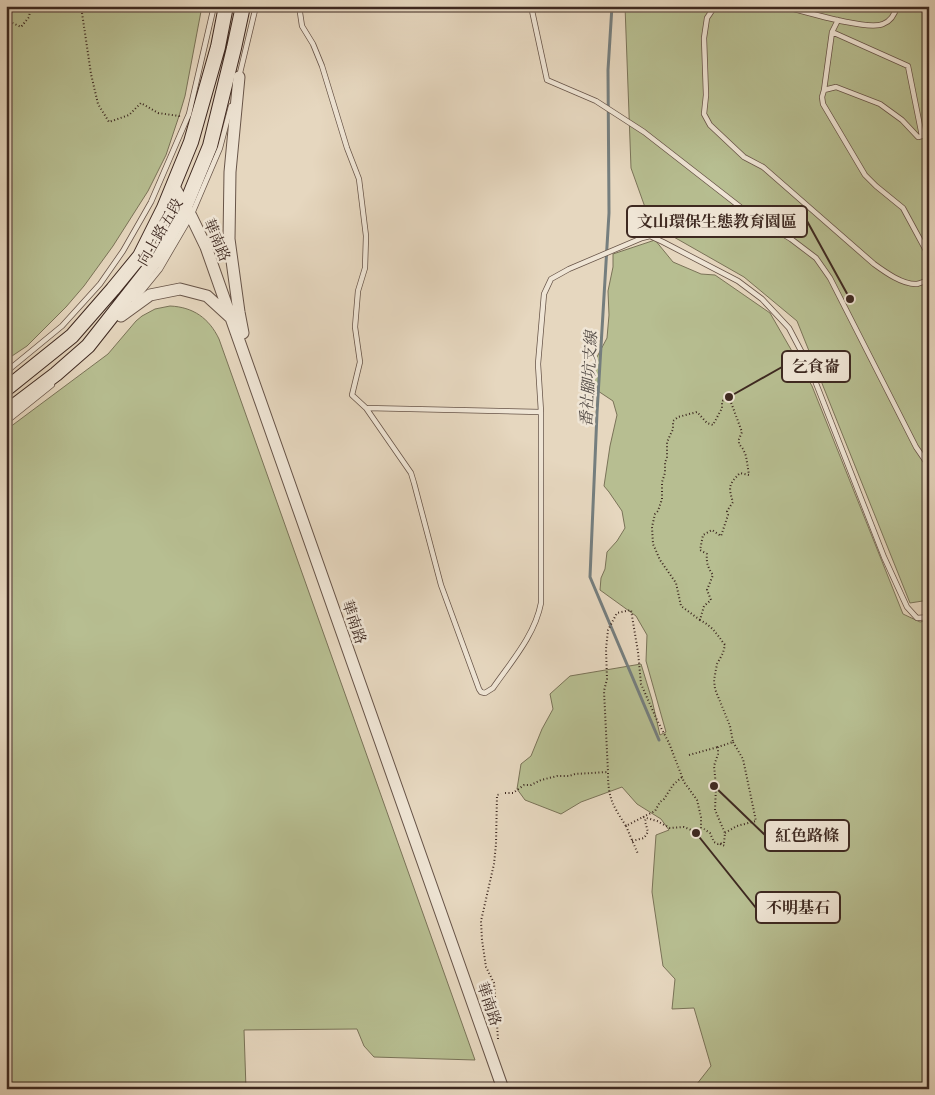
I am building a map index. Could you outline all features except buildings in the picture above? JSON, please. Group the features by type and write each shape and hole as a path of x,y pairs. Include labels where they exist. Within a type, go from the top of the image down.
{"main road":[{"name":"向上路五段","path":"6,389 72,336 140,256 164,208 191,142 218,47 226,6"},
{"name":"向上路五段","path":"6,412 56,374 88,346 155,261 182,214 188,211 210,146 243,6"}],"street":[{"path":"239,77 230,172 229,239 239,312 251,374"},
{"name":"華南路","path":"173,185 206,247 503,1089"},
{"path":"118,320 150,295 180,289 207,296 231,317"}],"lane":[{"name":"向上路五段","path":"6,372 62,326 100,284 123,251 148,208 189,114 214,6"},
{"name":"向上路五段","path":"118,320 160,269 220,148 256,6"},
{"path":"299,6 302,26 322,66 347,148 359,179 366,236 365,268 358,290 355,327 360,362 352,395 366,408 411,473 441,584 481,692 493,688 524,643 539,614 541,603 541,412 538,364 544,294 551,279 569,269 650,236 738,281 762,299 788,328 810,368 906,608 917,618 929,616"},
{"path":"531,6 547,80 596,101 644,132 748,213 816,258 830,278 916,447 929,466"},
{"path":"715,6 707,18 704,38 706,95 704,114 710,124 744,157 763,167 874,264 890,275 905,281 917,284 929,280"},
{"path":"783,6 838,20 872,26 888,21 897,6"},
{"path":"838,20 832,32 822,97 823,104 865,175 904,208 929,256"},
{"path":"824,90 836,87 880,104 902,120 918,137 922,136 908,66 832,32"},
{"name":"華南路","path":"165,170 173,185"},
{"path":"78,363 102,337"},
{"path":"6,422 59,380"},
{"path":"366,408 541,412"}],"path":[{"path":"6,20 22,27 30,17 31,6"},
{"path":"82,6 91,74 98,104 109,122 129,115 141,103 158,113 178,116 183,127"},
{"path":"700,620 704,606 711,600 707,590 713,575 706,560 707,554 700,550 703,535 712,530 721,536 728,515 727,511 733,502 729,490 731,483 740,473 749,475 746,456 739,444 742,432 729,398 722,401 722,408 713,425 707,423 697,412 678,418 673,422 673,429 667,442 662,499 652,526 653,544 660,560 676,583 681,606 700,620 709,624 724,645 717,664 714,680 715,689 730,726 734,742 743,759 756,821 737,826 725,833"},
{"path":"638,854 626,826 610,798 604,691 608,678 606,649 608,630 618,613 631,610 642,684 669,743 684,782 697,800 701,817 701,830 696,832 684,827 670,828 645,817"},
{"path":"689,755 734,742"},
{"path":"718,747 714,766 716,786 715,810 725,833 724,843 718,844"},
{"path":"505,793 513,793 524,785 530,785 557,776 608,772"},
{"path":"626,826 655,811 673,785 682,777"},
{"path":"498,1039 494,983 486,967 482,940 482,921 494,864 497,795 501,794"},
{"path":"632,841 644,838 648,832 645,817"},
{"path":"704,829 710,833 714,842 725,846"},
{"path":"489,885 493,887"}],"green space":[{"path":"6,6 202,6 185,96 166,155 148,191 113,246 84,286 27,346 6,360"},
{"path":"625,6 929,6 929,600 910,603 797,321 744,277 651,224 631,168"},
{"path":"655,240 673,262 701,274 715,275 770,313 812,386 903,614 920,622 929,620 929,1089 693,1089 711,1066 694,1008 672,1009 675,979 663,966 652,892 656,835 669,830 661,819 637,804 622,787 581,802 561,814 525,800 517,789 521,764 531,756 553,709 550,694 570,676 641,664 660,735 666,732 646,661 647,635 636,616 600,590 607,552 625,528 622,511 604,486 617,415 613,401 595,389 589,372 607,338 609,315 608,291 613,267 613,254"},
{"path":"170,306 193,311 199,315 210,325 219,339 475,1060 374,1057 364,1046 357,1029 244,1030 246,1089 6,1089 6,430 108,354 142,316 155,309"}],"waterway":[{"name":"番社腳坑支線","path":"612,6 608,70 609,213 597,413 590,577 659,740"}],"place":[{"name":"文山環保生態教育園區","path":"850,299"},
{"name":"乞食崙","path":"729,397"},
{"name":"紅色路條","path":"714,786"},
{"name":"不明基石","path":"696,833"}]}
